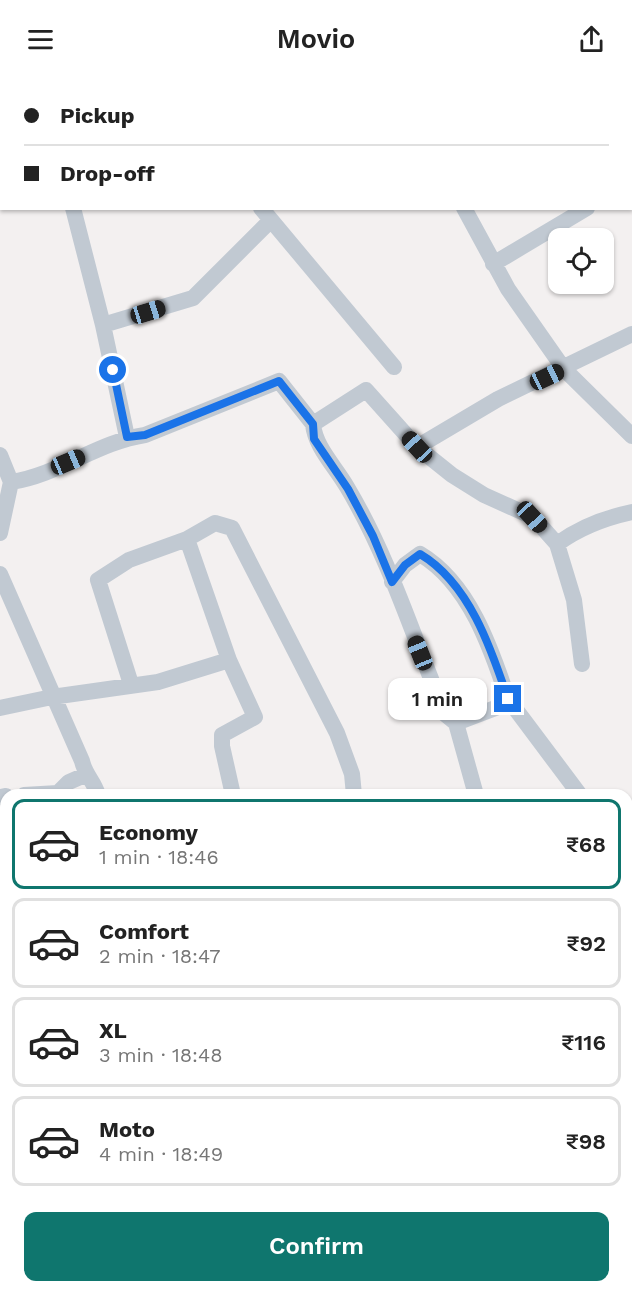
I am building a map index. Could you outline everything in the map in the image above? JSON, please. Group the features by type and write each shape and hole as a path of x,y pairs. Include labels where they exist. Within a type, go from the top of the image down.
{"street":[{"path":"74,210 103,325 127,437"},
{"path":"465,210 508,289 564,369 632,436"},
{"path":"493,264 584,210"},
{"path":"103,325 194,298 266,214 394,366"},
{"path":"417,447 498,399 564,369 632,334"},
{"path":"11,482 29,479 127,437 145,435 279,381 313,424 314,439 348,489 373,536 445,714 456,723 474,789"},
{"path":"313,424 366,390 417,447 452,476 484,495 532,517 557,544 574,600 582,664"},
{"path":"0,454 11,482 0,533"},
{"path":"557,544 574,531 632,512"},
{"path":"131,684 98,580 129,560 187,539 215,523 232,528 337,733 352,774 353,789"},
{"path":"187,539 229,660 255,717 222,735 222,746 232,789"},
{"path":"392,582 405,565 420,554 436,564 456,587 474,616 508,699 576,789"},
{"path":"0,574 82,761 85,775 96,789"},
{"path":"0,708 131,684 158,682 229,660"},
{"path":"456,723 498,707 508,699"},
{"path":"63,789 69,782 85,775"}],"route":[{"path":"113,370 127,437 145,435 279,381 313,424 314,439 328,456 348,489 373,536 392,582 405,565 420,554 436,564 456,587 474,616 508,699"}]}
